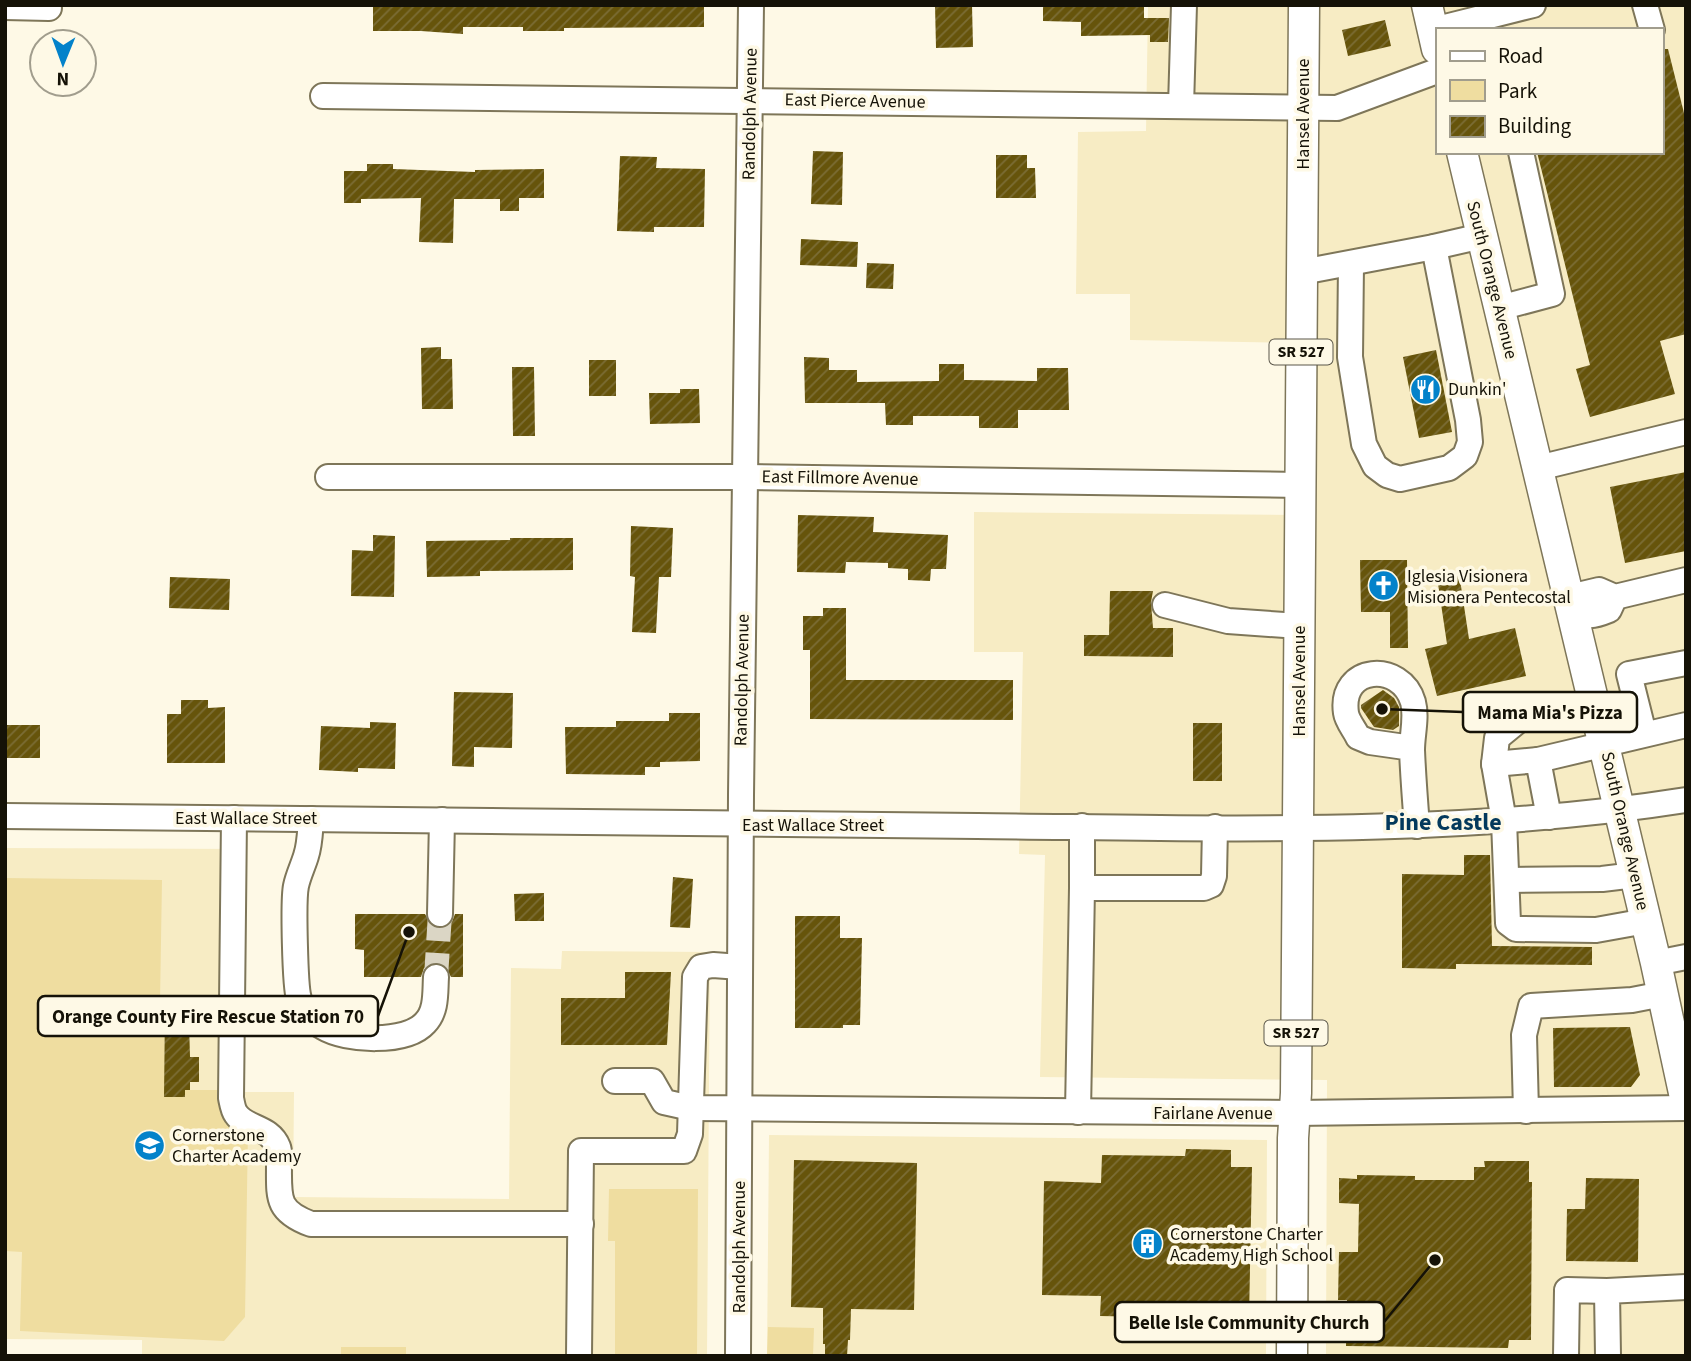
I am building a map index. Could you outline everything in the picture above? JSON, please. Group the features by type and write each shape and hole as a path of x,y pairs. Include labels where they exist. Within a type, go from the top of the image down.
{"main road":[{"name":"Hansel Avenue","path":"1292,1356 1304,5"},
{"name":"South Orange Avenue","path":"1462,154 1647,921 1686,1102"}],"street":[{"name":"Randolph Avenue","path":"738,1356 740,824 751,5"},
{"path":"1181,106 1184,5"},
{"path":"1432,28 1534,5"},
{"path":"1645,5 1651,28"},
{"path":"5,7 49,8"},
{"name":"East Pierce Avenue","path":"323,96 1336,108 1436,71"},
{"path":"1499,308 1552,294 1521,154"},
{"path":"1302,272 1482,236"},
{"path":"1351,264 1350,357 1364,444 1375,466 1387,475 1401,479 1449,468 1465,456 1470,442 1434,247"},
{"path":"1538,468 1686,432"},
{"name":"East Fillmore Avenue","path":"328,477 746,477 1300,485"},
{"path":"1573,609 1587,616 1597,614 1609,610 1615,597 1686,580"},
{"path":"1166,605 1228,621 1299,626"},
{"path":"1644,734 1629,674 1686,663"},
{"path":"1595,706 1519,720 1497,738 1494,764 1504,821 1508,923 1516,929 1595,930 1647,921"},
{"path":"1494,764 1538,760 1686,725"},
{"path":"1412,748 1417,826"},
{"path":"1538,760 1549,817"},
{"name":"East Wallace Street","path":"5,816 1298,828 1504,821 1620,811 1686,800"},
{"path":"234,818 231,1098 235,1113 243,1121 258,1127 273,1138 279,1149 279,1198 284,1208 294,1217 312,1224 581,1224"},
{"path":"312,819 307,853 295,889 297,987 304,1008 321,1027 335,1033 374,1038 397,1036 425,1024 432,1013 436,977"},
{"path":"440,914 442,820"},
{"path":"1078,1112 1082,826"},
{"path":"1082,888 1204,888 1211,885 1214,876 1215,827"},
{"path":"1507,880 1602,879 1635,875"},
{"path":"1656,963 1686,957"},
{"path":"579,1356 581,1151 684,1151 690,1134 695,977 701,967 740,967"},
{"path":"1526,1111 1524,1035 1531,1006 1632,1000 1663,994"},
{"path":"615,1081 652,1081 664,1102 691,1108"},
{"name":"Fairlane Avenue","path":"691,1108 1295,1113 1686,1108"},
{"path":"1566,1356 1567,1290 1607,1292 1686,1287"},
{"path":"1607,1292 1608,1356"}],"shaded area":[{"path":"1148,5 1686,5 1686,1356 1326,1356 1327,1080 1040,1077 1045,855 1019,854 1023,652 974,652 974,512 1298,515 1300,343 1130,340 1130,294 1076,294 1078,132 1146,131"},
{"name":"Cornerstone Charter Academy","path":"5,848 246,849 244,1092 294,1092 293,1197 509,1199 511,968 561,969 562,951 710,952 707,1356 142,1356 142,1340 5,1339"},
{"path":"769,1135 1267,1140 1266,1356 767,1356"}],"green space":[{"path":"5,878 162,880 160,1002 165,1002 164,1096 185,1097 185,1090 225,1090 248,1129 245,1317 224,1341 20,1331 22,1252 5,1251"},
{"path":"609,1189 698,1189 697,1356 615,1356 615,1241 608,1241"},
{"path":"768,1327 814,1328 813,1356 767,1356"},
{"path":"341,1347 406,1347 406,1356 341,1356"}],"building":[{"path":"373,5 704,5 704,27 523,31 523,27 463,27 463,34 373,31"},
{"path":"935,5 972,5 973,47 936,48"},
{"path":"1043,5 1144,5 1144,18 1169,18 1168,42 1150,42 1150,35 1081,36 1081,22 1043,21"},
{"path":"1385,20 1391,46 1348,56 1342,30"},
{"path":"1663,49 1668,49 1686,121 1686,334 1660,341 1675,394 1590,417 1576,369 1590,365 1537,154 1663,154"},
{"path":"813,151 843,152 842,205 811,204"},
{"path":"996,155 1027,155 1027,168 1035,168 1036,198 996,198"},
{"path":"620,156 657,157 656,168 705,169 704,227 654,227 654,232 617,231"},
{"path":"367,164 393,164 393,169 475,172 544,169 544,198 519,198 519,211 500,211 500,199 454,199 453,243 419,242 421,198 361,199 361,203 344,203 344,171 367,171"},
{"path":"801,239 858,242 857,267 800,265"},
{"path":"867,263 894,264 893,289 866,288"},
{"path":"441,347 441,359 452,359 453,409 422,409 421,348"},
{"path":"1436,350 1452,432 1419,438 1403,357"},
{"path":"804,357 829,358 829,370 857,370 857,382 939,381 939,364 964,364 964,380 1037,381 1037,368 1068,368 1069,410 1018,410 1018,428 979,428 979,416 913,416 913,425 886,425 885,403 805,403"},
{"path":"589,360 616,360 616,396 589,396"},
{"path":"512,367 534,367 535,436 513,436"},
{"path":"680,389 699,389 700,423 650,424 649,393 680,393"},
{"path":"1686,472 1686,551 1625,563 1610,487"},
{"path":"798,515 874,517 873,532 948,535 946,569 931,569 930,581 908,580 908,569 888,568 888,563 846,562 845,573 797,572"},
{"path":"631,526 673,528 671,577 659,577 656,633 632,632 635,577 630,576"},
{"path":"373,535 395,536 394,597 351,596 352,550 373,551"},
{"path":"573,538 573,570 480,571 480,576 427,577 426,541"},
{"name":"Iglesia Visionera Misionera Pentecostal","path":"1360,560 1407,560 1408,648 1390,648 1390,612 1361,612"},
{"path":"1459,573 1469,639 1515,628 1526,676 1437,696 1425,649 1447,644 1437,577"},
{"path":"170,577 230,579 229,610 169,608"},
{"path":"1110,591 1153,591 1153,628 1173,628 1173,657 1084,656 1084,635 1109,635"},
{"path":"823,608 846,608 846,680 1013,680 1013,720 810,719 810,650 803,650 803,616 823,616"},
{"path":"1383,690 1394,698 1399,707 1399,726 1393,730 1374,727 1361,708 1361,705"},
{"path":"454,692 513,693 512,748 474,747 474,767 452,766"},
{"path":"181,700 208,700 208,708 225,707 225,763 167,763 167,714 181,714"},
{"path":"669,713 700,713 700,761 660,762 660,767 645,767 645,775 566,774 565,727 616,727 616,721 669,721"},
{"path":"370,722 396,723 395,769 358,768 358,772 319,770 321,726 370,728"},
{"path":"1193,723 1222,723 1222,781 1193,781"},
{"path":"5,725 40,725 40,758 5,758"},
{"path":"1464,855 1490,855 1492,946 1592,947 1592,965 1456,964 1456,969 1402,968 1402,874 1464,875"},
{"path":"673,877 693,879 690,928 670,927"},
{"path":"544,893 544,921 515,921 514,894"},
{"path":"355,914 425,914 432,926 440,929 452,922 455,914 463,914 463,977 451,977 445,965 436,962 424,968 421,977 364,977 364,950 355,949"},
{"path":"795,916 840,916 840,938 862,938 860,1025 843,1025 843,1028 795,1028"},
{"path":"625,972 671,972 667,1045 561,1045 561,998 625,998"},
{"path":"165,1002 217,1002 217,1022 189,1022 190,1057 199,1057 199,1082 190,1082 190,1090 185,1090 185,1097 164,1097"},
{"path":"1630,1027 1640,1075 1631,1087 1554,1087 1553,1028"},
{"name":"Cornerstone Charter Academy High School","path":"1186,1149 1231,1150 1231,1167 1252,1167 1249,1319 1100,1316 1101,1296 1042,1295 1044,1181 1101,1183 1102,1155 1185,1156"},
{"path":"794,1160 917,1163 914,1310 851,1309 847,1356 825,1356 823,1308 791,1307"},
{"path":"1484,1161 1529,1161 1529,1182 1532,1182 1531,1340 1509,1340 1508,1348 1346,1346 1347,1300 1338,1300 1339,1252 1358,1252 1359,1204 1339,1203 1339,1178 1357,1179 1357,1175 1415,1176 1415,1180 1474,1180 1474,1167 1485,1167"},
{"path":"1586,1178 1639,1179 1638,1262 1566,1261 1567,1209 1585,1209"}],"tunnel":[{"path":"436,977 440,914"}],"place":[{"name":"Dunkin'","path":"1425,389"},
{"name":"Iglesia Visionera Misionera Pentecostal","path":"1384,586"},
{"name":"Mama Mia's Pizza","path":"1382,709"},
{"name":"Orange County Fire Rescue Station 70","path":"409,932"},
{"name":"Cornerstone Charter Academy","path":"149,1145"},
{"name":"Cornerstone Charter Academy High School","path":"1147,1244"},
{"name":"Belle Isle Community Church","path":"1435,1260"}],"district":[{"name":"Pine Castle","path":"1443,822"}]}
